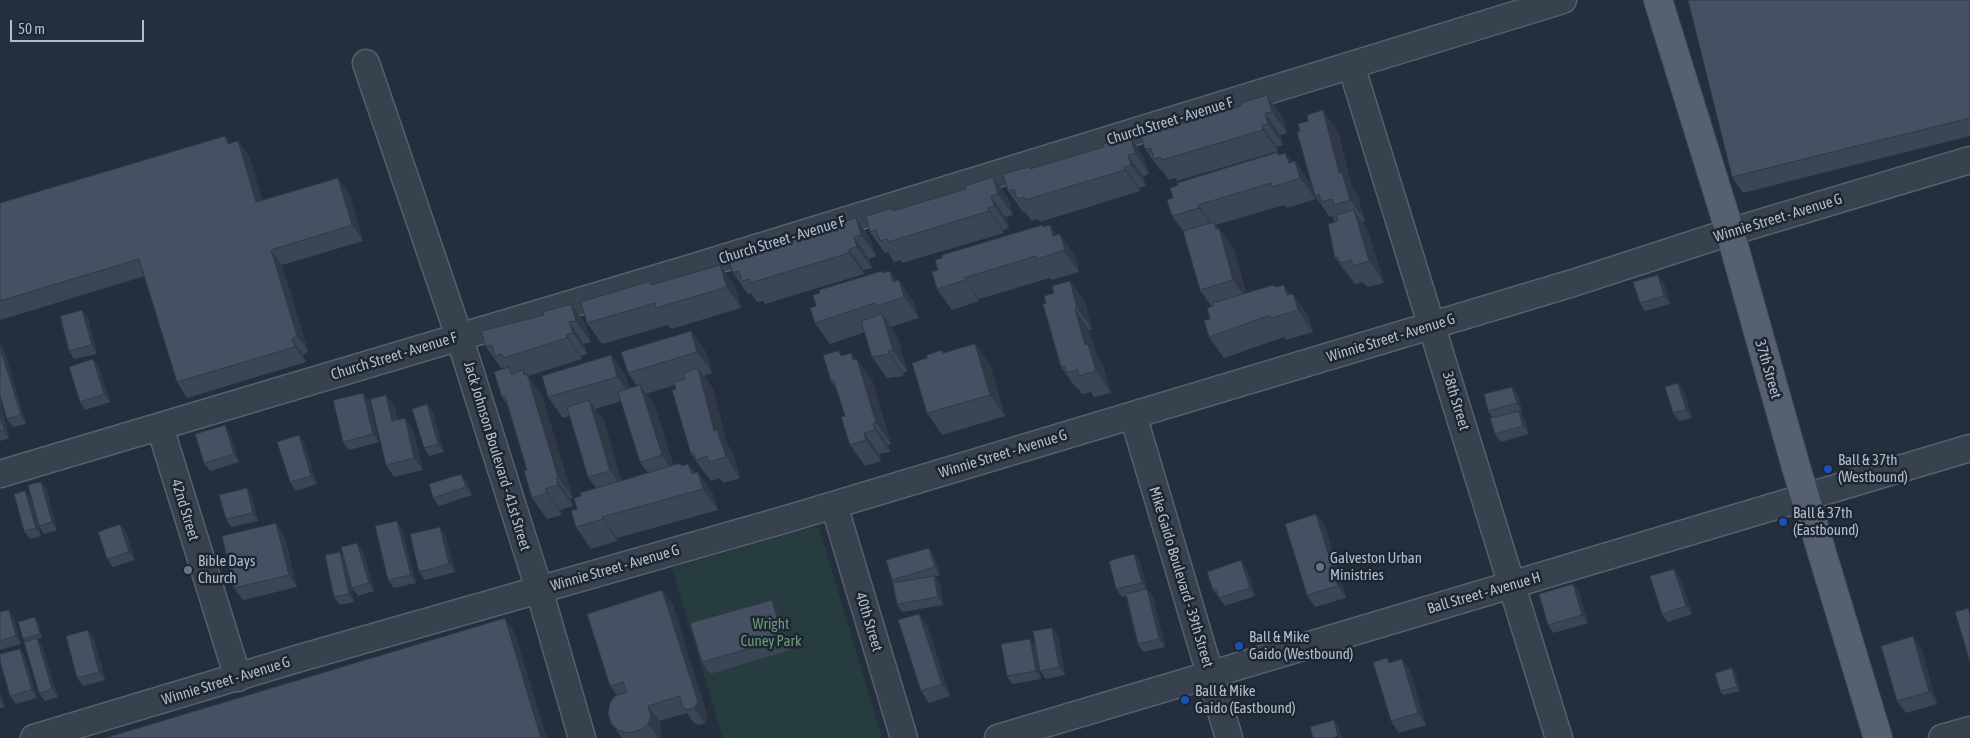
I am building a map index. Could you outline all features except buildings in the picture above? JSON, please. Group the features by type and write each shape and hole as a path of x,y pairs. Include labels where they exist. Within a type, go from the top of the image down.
{"main road":[{"name":"37th Street","path":"1658,0 1730,232 1805,498 1878,738"}],"street":[{"name":"Church Street - Avenue F","path":"0,474 691,268 1563,0"},
{"name":"Jack Johnson Boulevard - 41st Street","path":"366,64 459,336 539,589 582,738"},
{"name":"38th Street","path":"1351,65 1559,738"},
{"name":"Winnie Street - Avenue G","path":"34,738 1133,416 1970,160"},
{"name":"Mike Gaido Boulevard - 39th Street","path":"1133,416 1229,738"},
{"name":"42nd Street","path":"160,427 238,678"},
{"name":"Ball Street - Avenue H","path":"998,738 1970,448"},
{"name":"40th Street","path":"834,505 904,738"},
{"path":"1942,738 1970,730"}],"green space":[{"name":"Wright Cuney Park","path":"814,527 819,528 882,738 723,738 672,568"}],"place":[{"name":"Ball & 37th (Westbound)","path":"1828,469"},
{"name":"Ball & 37th (Eastbound)","path":"1783,522"},
{"name":"Galveston Urban Ministries","path":"1320,567"},
{"name":"Bible Days Church","path":"188,570"},
{"name":"Ball & Mike Gaido (Westbound)","path":"1239,646"},
{"name":"Ball & Mike Gaido (Eastbound)","path":"1185,700"}]}
